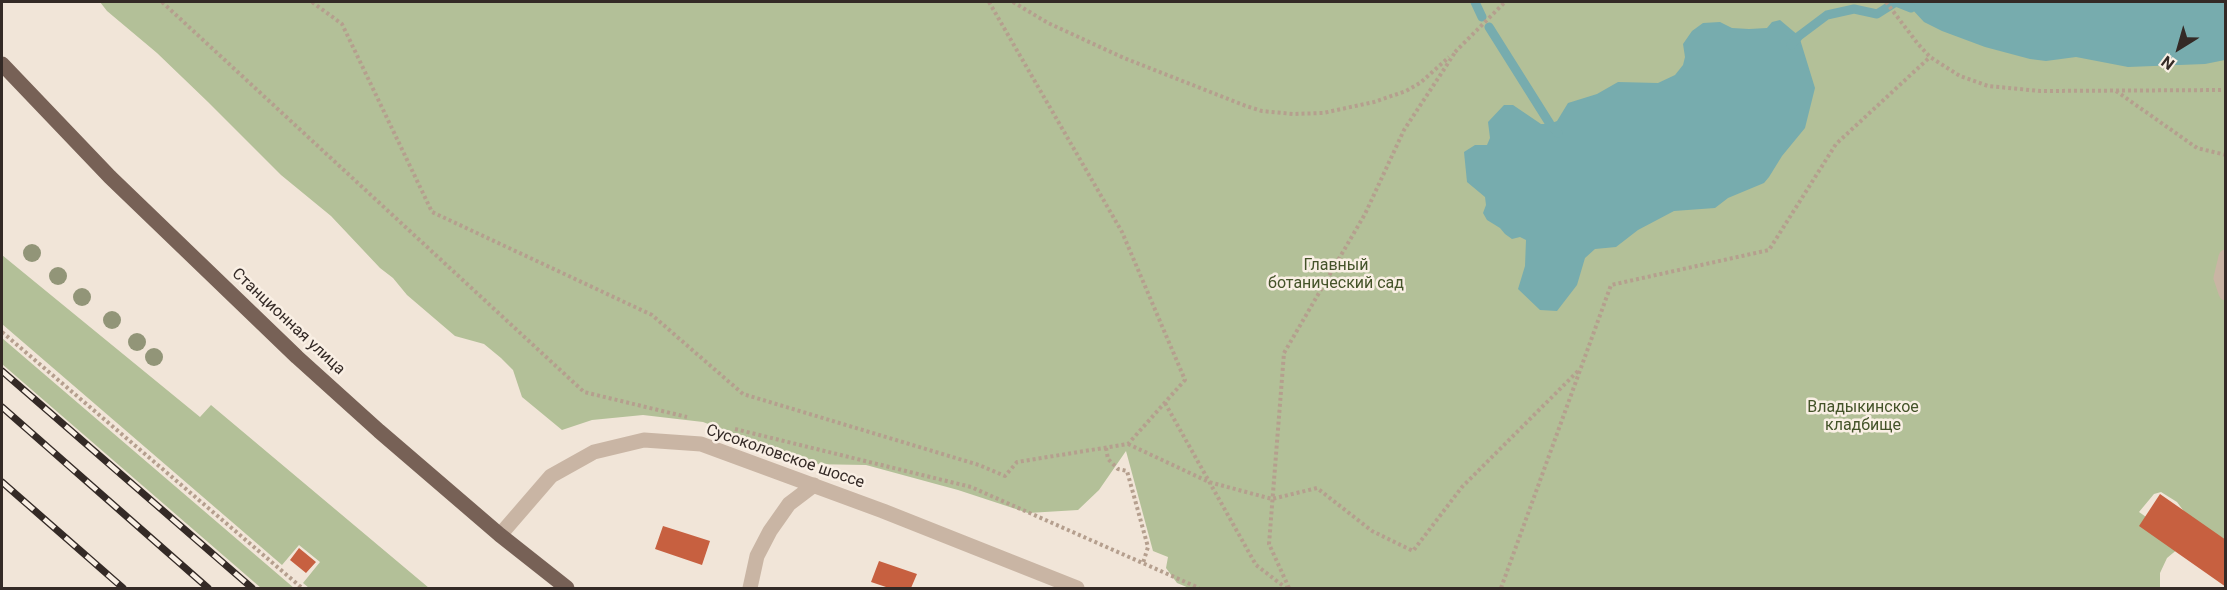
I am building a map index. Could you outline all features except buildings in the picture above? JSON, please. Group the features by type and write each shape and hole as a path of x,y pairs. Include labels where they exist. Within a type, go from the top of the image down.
{"main road":[{"name":"Станционная улица","path":"2,64 110,177 297,357 500,535 567,588"}],"street":[{"path":"2226,257 2220,278 2226,293"},
{"name":"Сусоколовское шоссе","path":"500,535 551,476 594,452 645,440 701,444 883,511 1077,588"},
{"path":"750,588 757,556 771,531 789,504 814,485"}],"path":[{"path":"162,2 584,392 698,420"},
{"path":"312,2 342,24 432,212 652,315 743,394 979,465 1005,476 1017,462 1128,444 1209,482 1272,499 1317,488 1372,531 1413,551 1462,487 1581,368"},
{"path":"989,2 1122,232 1185,380 1128,444"},
{"path":"1013,2 1048,22 1134,62 1246,106 1278,113 1323,113 1356,107 1390,97 1420,83 1505,2"},
{"path":"1886,2 1930,57 1960,76 1988,86 2040,91 2226,90"},
{"path":"1288,588 1269,544 1284,353 1365,214 1404,130 1456,51"},
{"path":"1501,588 1611,285 1769,250 1836,144 1930,57"},
{"path":"2116,91 2197,148 2226,155"},
{"path":"2,332 302,588"},
{"path":"1165,404 1256,565 1288,588"},
{"path":"732,428 971,487 1199,588"},
{"path":"1106,448 1108,459 1118,468 1127,471 1148,547 1143,563"}],"green space":[{"name":"Главный ботанический сад","path":"100,2 2225,2 2225,546 2200,533 2177,502 2161,492 2154,494 2139,512 2179,548 2167,558 2160,573 2160,588 1189,588 1177,583 1166,568 1168,557 1153,551 1126,451 1099,490 1078,510 1028,513 958,490 866,465 808,464 703,422 643,415 592,420 562,430 522,397 513,370 501,358 484,344 455,336 407,295 331,216 281,175 157,53 107,11"},
{"path":"2,255 200,417 211,405 429,588 309,588 303,583 320,562 299,545 282,565 2,324"},
{"path":"2,338 294,588 261,588 2,364"}],"water":[{"path":"1911,2 2225,2 2225,60 2205,64 2128,67 2076,57 2046,61 2030,59 1985,47 1942,31 1924,22 1911,8"},
{"path":"1780,20 1799,36 1815,88 1805,128 1782,156 1769,177 1764,183 1728,198 1715,208 1674,211 1638,230 1616,247 1595,249 1585,258 1577,285 1557,311 1540,310 1518,289 1525,266 1526,240 1520,237 1512,239 1487,220 1483,213 1486,205 1485,197 1467,182 1464,152 1475,145 1487,145 1490,138 1488,122 1504,105 1513,105 1541,124 1550,124 1557,121 1568,103 1597,94 1618,82 1658,83 1675,75 1683,65 1685,57 1683,44 1692,31 1703,23 1720,22 1732,28 1749,29 1767,28 1772,22"}],"waterway":[{"path":"1475,2 1482,17"},
{"path":"1791,45 1827,15 1854,9 1877,14 1896,2 1911,8"},
{"path":"1489,27 1558,133"}],"railway":[{"path":"2,371 252,588"},
{"path":"2,407 208,588"},
{"path":"2,482 123,588"}],"park label":[{"name":"Владыкинское кладбище","path":"1863,417"}]}
